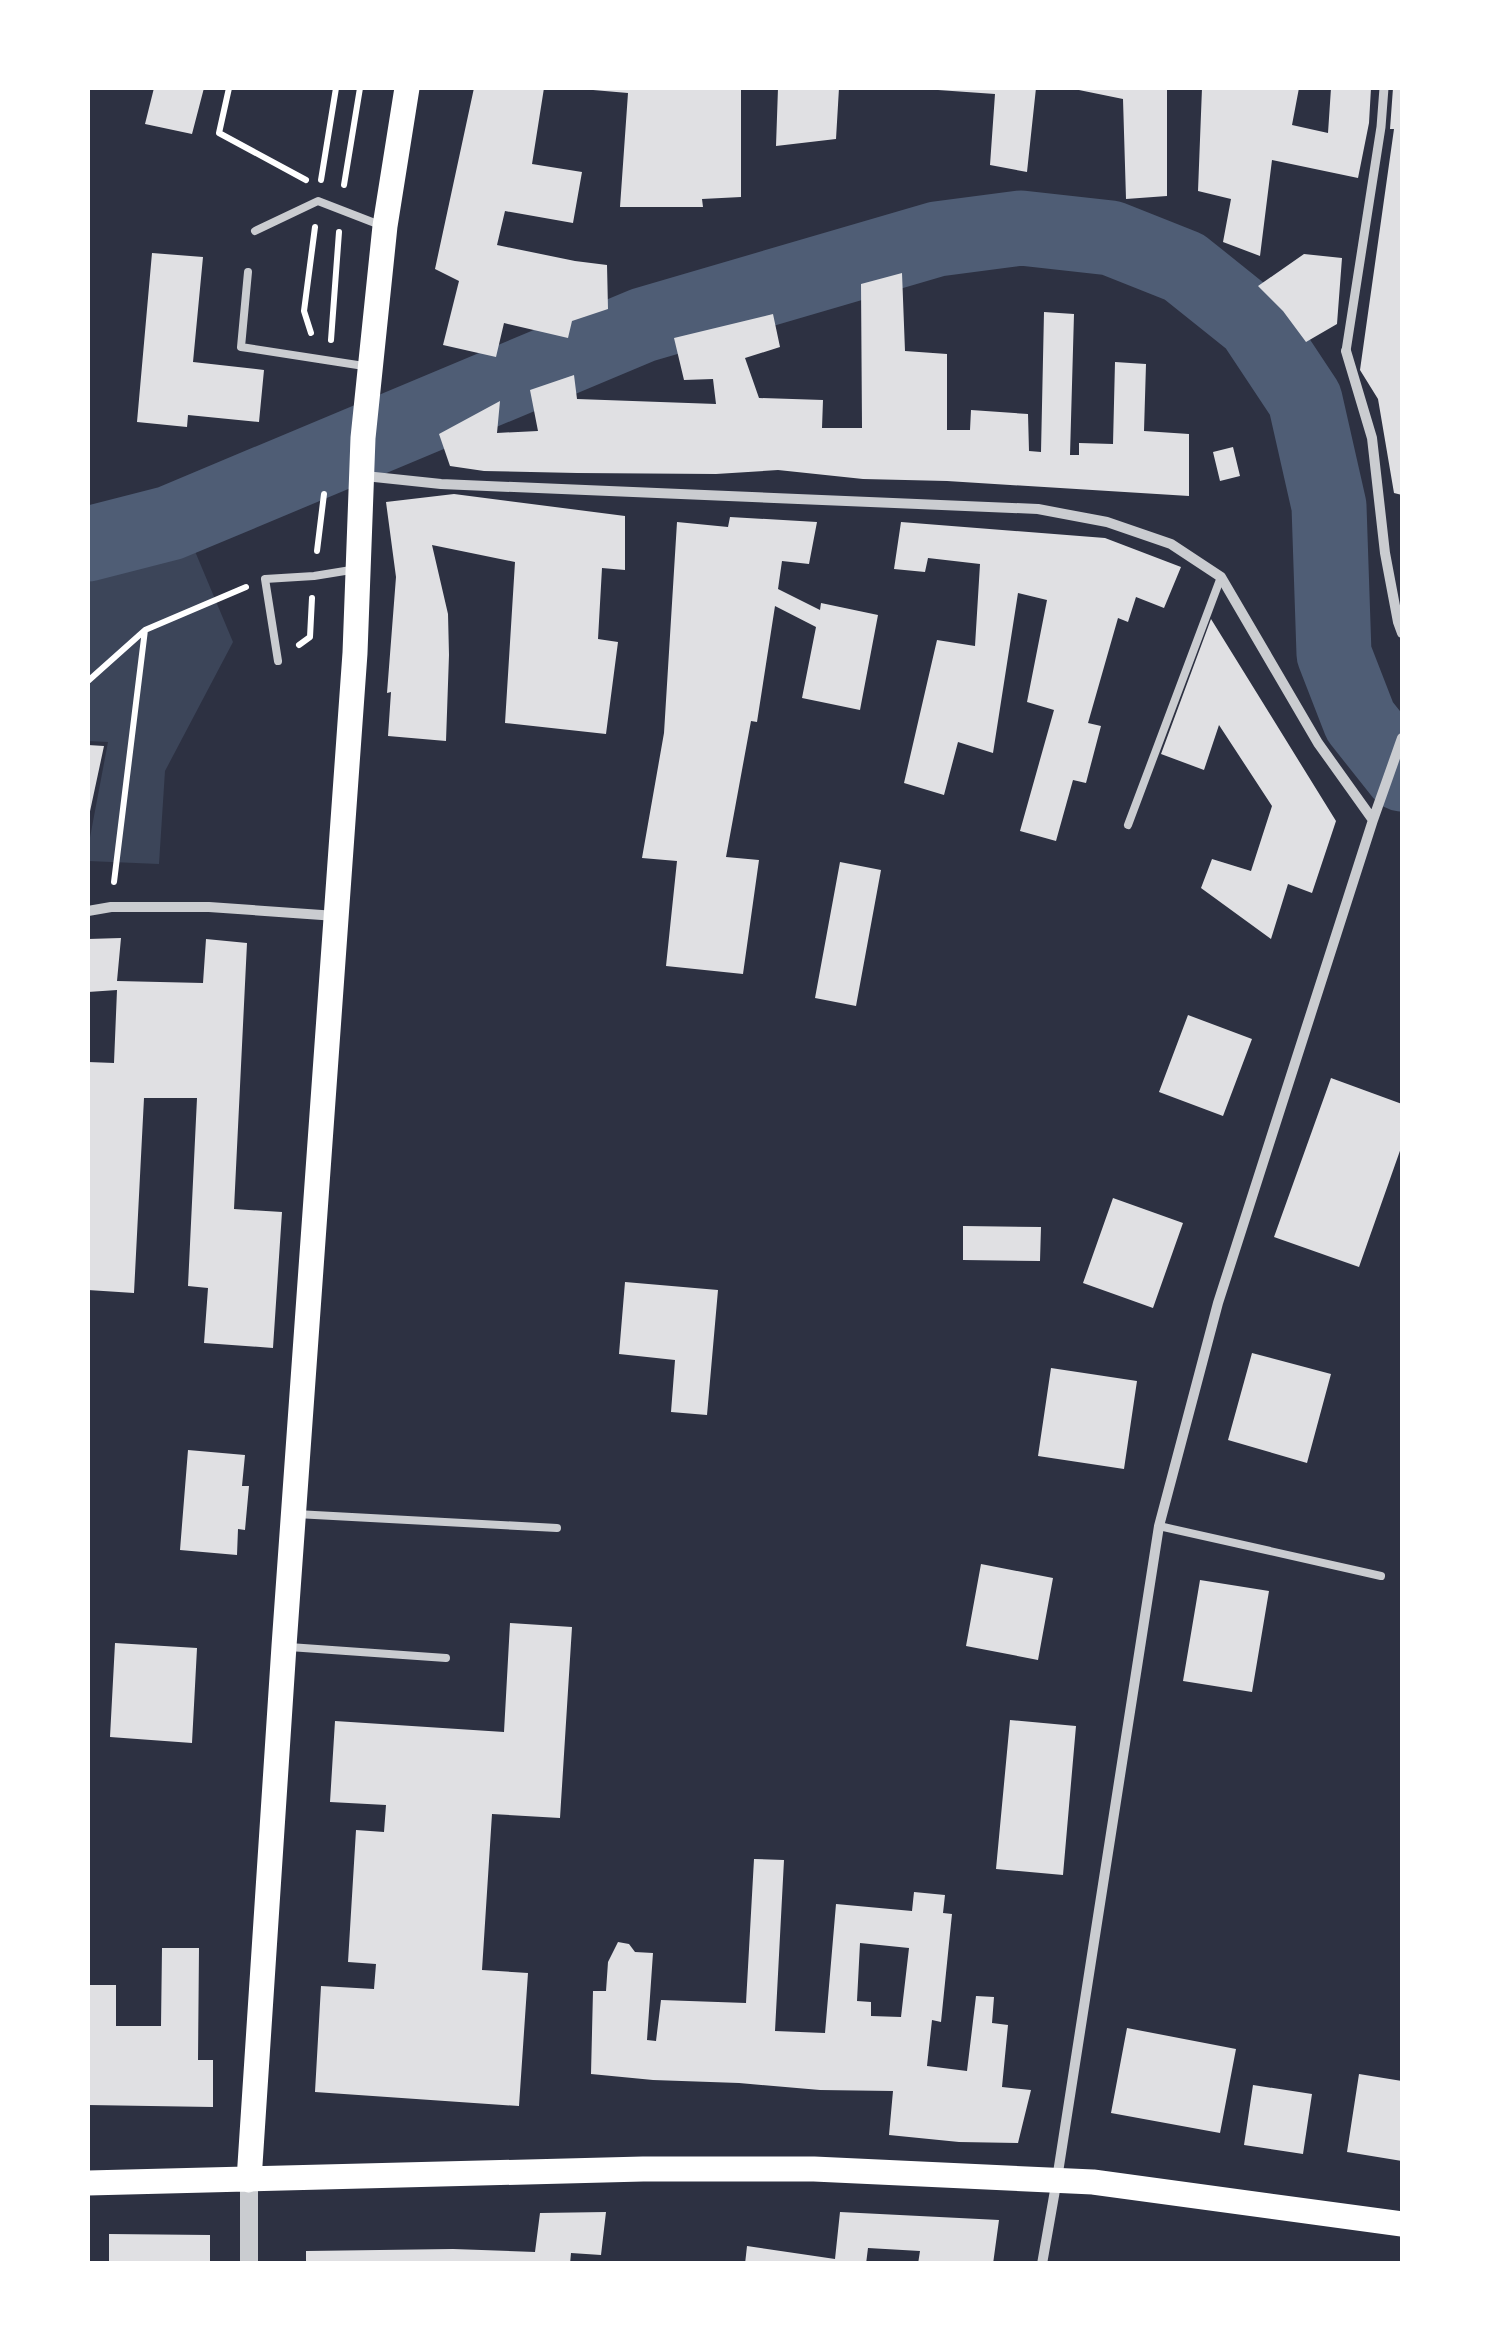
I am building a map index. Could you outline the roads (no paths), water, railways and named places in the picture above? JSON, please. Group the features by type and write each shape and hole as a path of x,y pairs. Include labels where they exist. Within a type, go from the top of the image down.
{"main road":[{"path":"249,2180 355,652 366,404 384,226 407,88"},
{"path":"88,2183 643,2169 814,2169 1093,2182 1402,2224"}],"street":[{"path":"1384,88 1346,352 1372,438 1386,554 1402,632"},
{"path":"362,471 441,484 1038,509 1107,522 1171,544 1221,577 1318,742 1373,820"},
{"path":"1042,2264 1158,1526 1218,1303 1402,738"},
{"path":"88,911 111,907 209,907 336,916"},
{"path":"249,2180 249,2264"}],"lane":[{"path":"255,231 318,202 384,226"},
{"path":"248,272 241,348 370,367"},
{"path":"278,661 265,578 358,569"},
{"path":"1128,825 1221,577"},
{"path":"294,1514 556,1528"},
{"path":"1158,1526 1381,1576"},
{"path":"284,1646 446,1658"}],"waterway":[{"path":"88,544 170,523 643,325 937,239 1021,228 1111,238 1184,267 1254,323 1305,400 1329,506 1334,654 1360,721 1402,774"}]}
